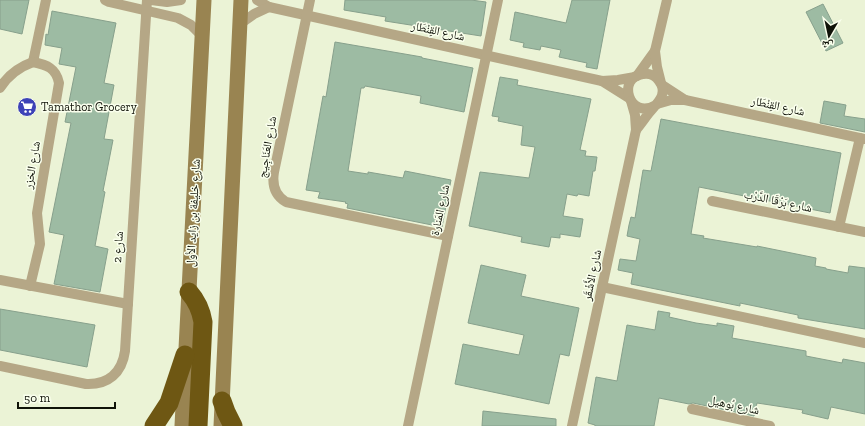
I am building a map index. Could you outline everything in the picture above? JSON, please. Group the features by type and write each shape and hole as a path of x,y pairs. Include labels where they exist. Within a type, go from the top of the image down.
{"highway":[{"path":"189,292 200,309 203,322 198,426"},
{"path":"154,426 169,403 185,355"},
{"path":"222,401 233,426"}],"main road":[{"name":"شارع خليفة بن زايد الأول","path":"182,426 204,0"},
{"path":"221,426 241,0"}],"street":[{"path":"0,88 19,68 33,62 46,0"},
{"path":"105,0 178,18 191,25 202,36"},
{"name":"شارع 2","path":"0,366 86,384 101,383 115,375 122,364 125,351 147,0"},
{"path":"151,0 167,2 182,0"},
{"name":"شارع القِنْطَار","path":"257,0 269,7 602,81 618,80 636,76"},
{"name":"شارع العَنَاجِيج","path":"310,0 274,172 273,183 276,192 286,202 448,236"},
{"name":"شارع المَنارة","path":"408,426 498,0"},
{"path":"655,51 628,86 630,100 638,107 652,107 657,104 662,97 655,51 667,0"},
{"path":"240,24 254,14 269,7"},
{"name":"شارع الخزر","path":"30,286 40,244 36,220 59,83 58,77 51,67 46,64 33,62"},
{"path":"636,76 641,74 650,74 658,79 661,84"},
{"name":"شارع القِنْطَار","path":"602,81 630,100"},
{"name":"شارع القِنْطَار","path":"661,84 685,100"},
{"name":"شارع الأَشْقَر","path":"572,426 636,130 635,115 630,100"},
{"name":"شارع القِنْطَار","path":"657,104 671,100 685,100 863,138"},
{"name":"شارع الأَشْقَر","path":"636,130 657,104"},
{"path":"839,226 863,138"},
{"name":"شارع بَرْقَا الدَّرْب","path":"712,200 865,232"},
{"path":"0,280 128,304"},
{"path":"602,287 865,343"},
{"name":"شارع بُوهيل","path":"692,409 770,426"}],"building":[{"path":"0,0 29,0 22,34 0,29"},
{"path":"345,0 471,0 486,2 481,36 385,21 386,17 344,10"},
{"path":"572,0 610,0 597,69 586,67 587,63 559,57 561,50 541,46 540,50 523,47 524,43 510,40 515,12 566,23"},
{"path":"823,4 843,43 826,51 806,12"},
{"path":"52,11 116,23 104,83 114,85 104,139 113,140 103,191 105,192 95,246 108,249 100,292 54,284 64,235 49,232 71,123 65,122 76,67 59,64 62,48 45,45 46,34 48,35"},
{"path":"335,42 422,57 473,68 464,112 420,103 421,96 365,86 364,88 361,88 348,171 368,174 368,172 403,178 405,171 451,180 442,227 347,208 348,204 345,203 346,202 318,198 320,192 306,190 323,96 326,97"},
{"path":"500,77 518,80 517,85 591,99 580,150 586,151 585,156 597,157 595,171 593,171 589,196 567,194 563,216 583,219 580,237 560,234 560,238 551,237 549,247 521,242 522,237 469,226 480,172 529,178 535,147 521,145 523,126 498,121 499,117 492,116"},
{"path":"824,101 846,105 844,116 865,119 865,132 820,123"},
{"path":"661,119 841,153 830,213 699,187 691,234 704,236 703,238 757,246 816,258 815,266 826,269 848,273 849,266 865,268 865,329 798,318 798,315 740,303 740,306 631,284 633,273 618,270 620,259 636,261 640,239 627,236 631,217 635,218 643,170 651,171"},
{"path":"481,265 526,275 521,296 579,308 569,356 560,354 549,404 455,384 463,344 519,355 524,335 468,323"},
{"path":"0,309 95,325 87,367 0,350"},
{"path":"658,311 670,313 669,317 696,323 717,326 717,323 734,326 732,338 806,351 806,356 842,363 843,359 865,363 865,414 831,407 828,419 802,413 803,410 757,403 754,416 693,403 689,404 659,398 654,426 595,426 588,423 596,377 617,381 627,325 655,330"},
{"path":"483,411 556,419 556,426 482,426"}],"place":[{"name":"Tamathor Grocery","path":"27,107"}]}
